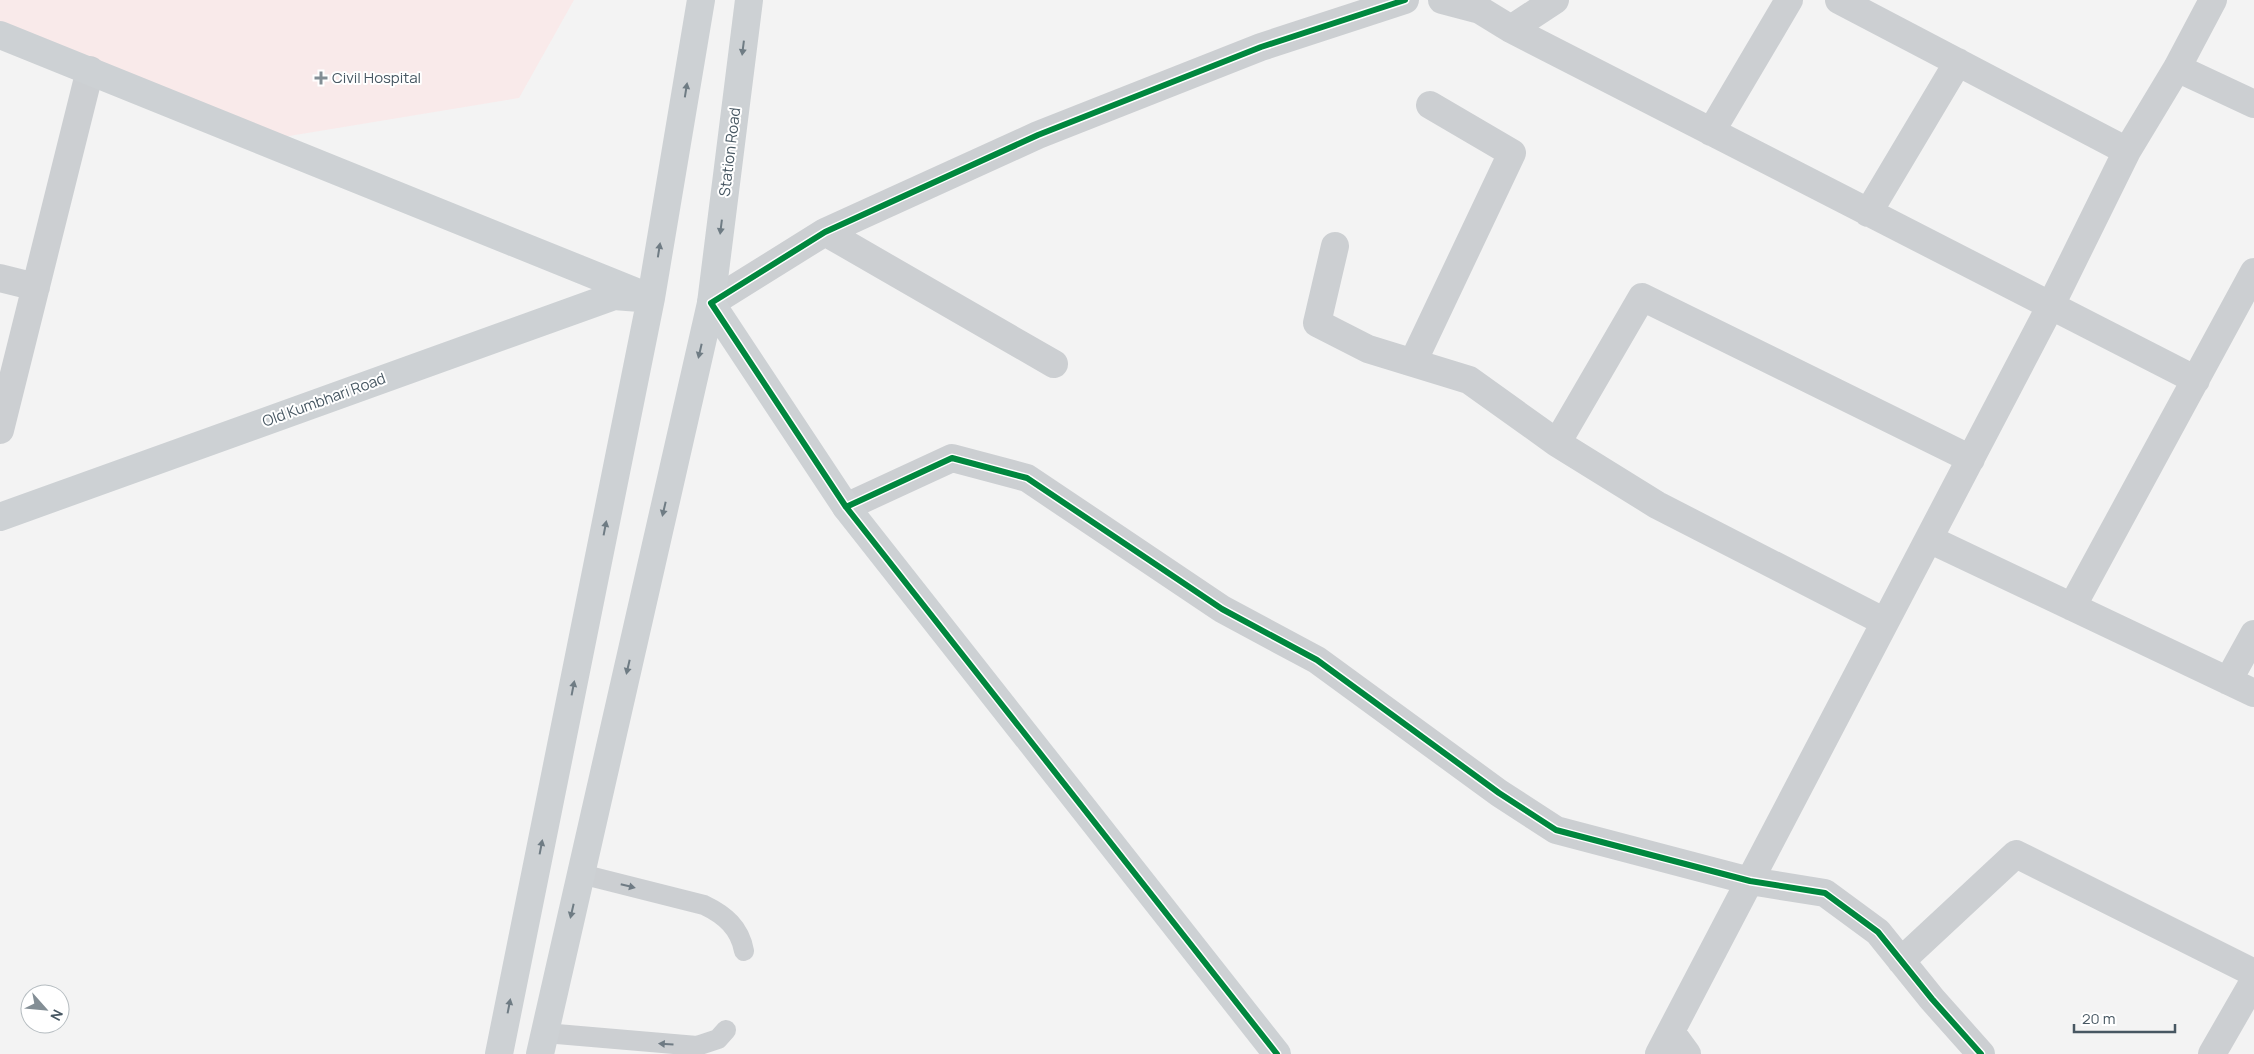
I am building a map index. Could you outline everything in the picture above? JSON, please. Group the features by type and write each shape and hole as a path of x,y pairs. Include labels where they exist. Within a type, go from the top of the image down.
{"main road":[{"path":"499,1054 651,298 701,0"},
{"name":"Station Road","path":"542,1044 711,303 749,0"},
{"path":"0,35 651,298"},
{"name":"Old Kumbhari Road","path":"0,517 614,296 651,298"},
{"path":"711,303 846,507 1277,1054"}],"street":[{"path":"711,303 825,232 1038,135 1261,47 1405,0"},
{"path":"1442,0 1480,10 1511,29 2050,307 2196,380"},
{"path":"1511,29 1555,0"},
{"path":"1711,132 1789,0"},
{"path":"1839,0 2127,151"},
{"path":"1687,1054 1665,1043 2050,307 2127,151 2177,68 2213,0"},
{"path":"1868,213 1958,62"},
{"path":"2177,68 2254,104"},
{"path":"0,430 90,70"},
{"path":"1413,362 1512,152 1430,105"},
{"path":"825,232 1054,364"},
{"path":"1335,246 1317,323 1368,349 1469,380 1557,443 1657,505 1885,622"},
{"path":"2072,607 2254,272"},
{"path":"0,278 36,287"},
{"path":"1557,443 1642,297 1971,459"},
{"path":"846,507 952,458 1027,478 1222,609 1317,660 1477,777 1556,830 1750,881 1825,894 1878,932 1982,1054"},
{"path":"1929,539 2254,693"},
{"path":"2228,681 2254,634"},
{"path":"1901,961 2016,854 2254,973"},
{"path":"2212,1054 2254,981"}],"lane":[{"path":"581,874 704,905 718,912 733,925 742,938 744,952"},
{"path":"542,1044 697,1046 718,1039 726,1030"}],"shaded area":[{"name":"Civil Hospital","path":"0,0 574,0 519,98 271,139 0,35"}],"cycle path":[{"path":"1277,1054 846,507 711,303 825,232 1038,135 1261,47 1405,0"},
{"path":"846,507 952,458 1027,478 1222,609 1317,660 1499,793 1556,830 1750,881 1825,893 1878,932 1932,999 1981,1054"}],"place":[{"name":"Civil Hospital","path":"321,78"}]}
